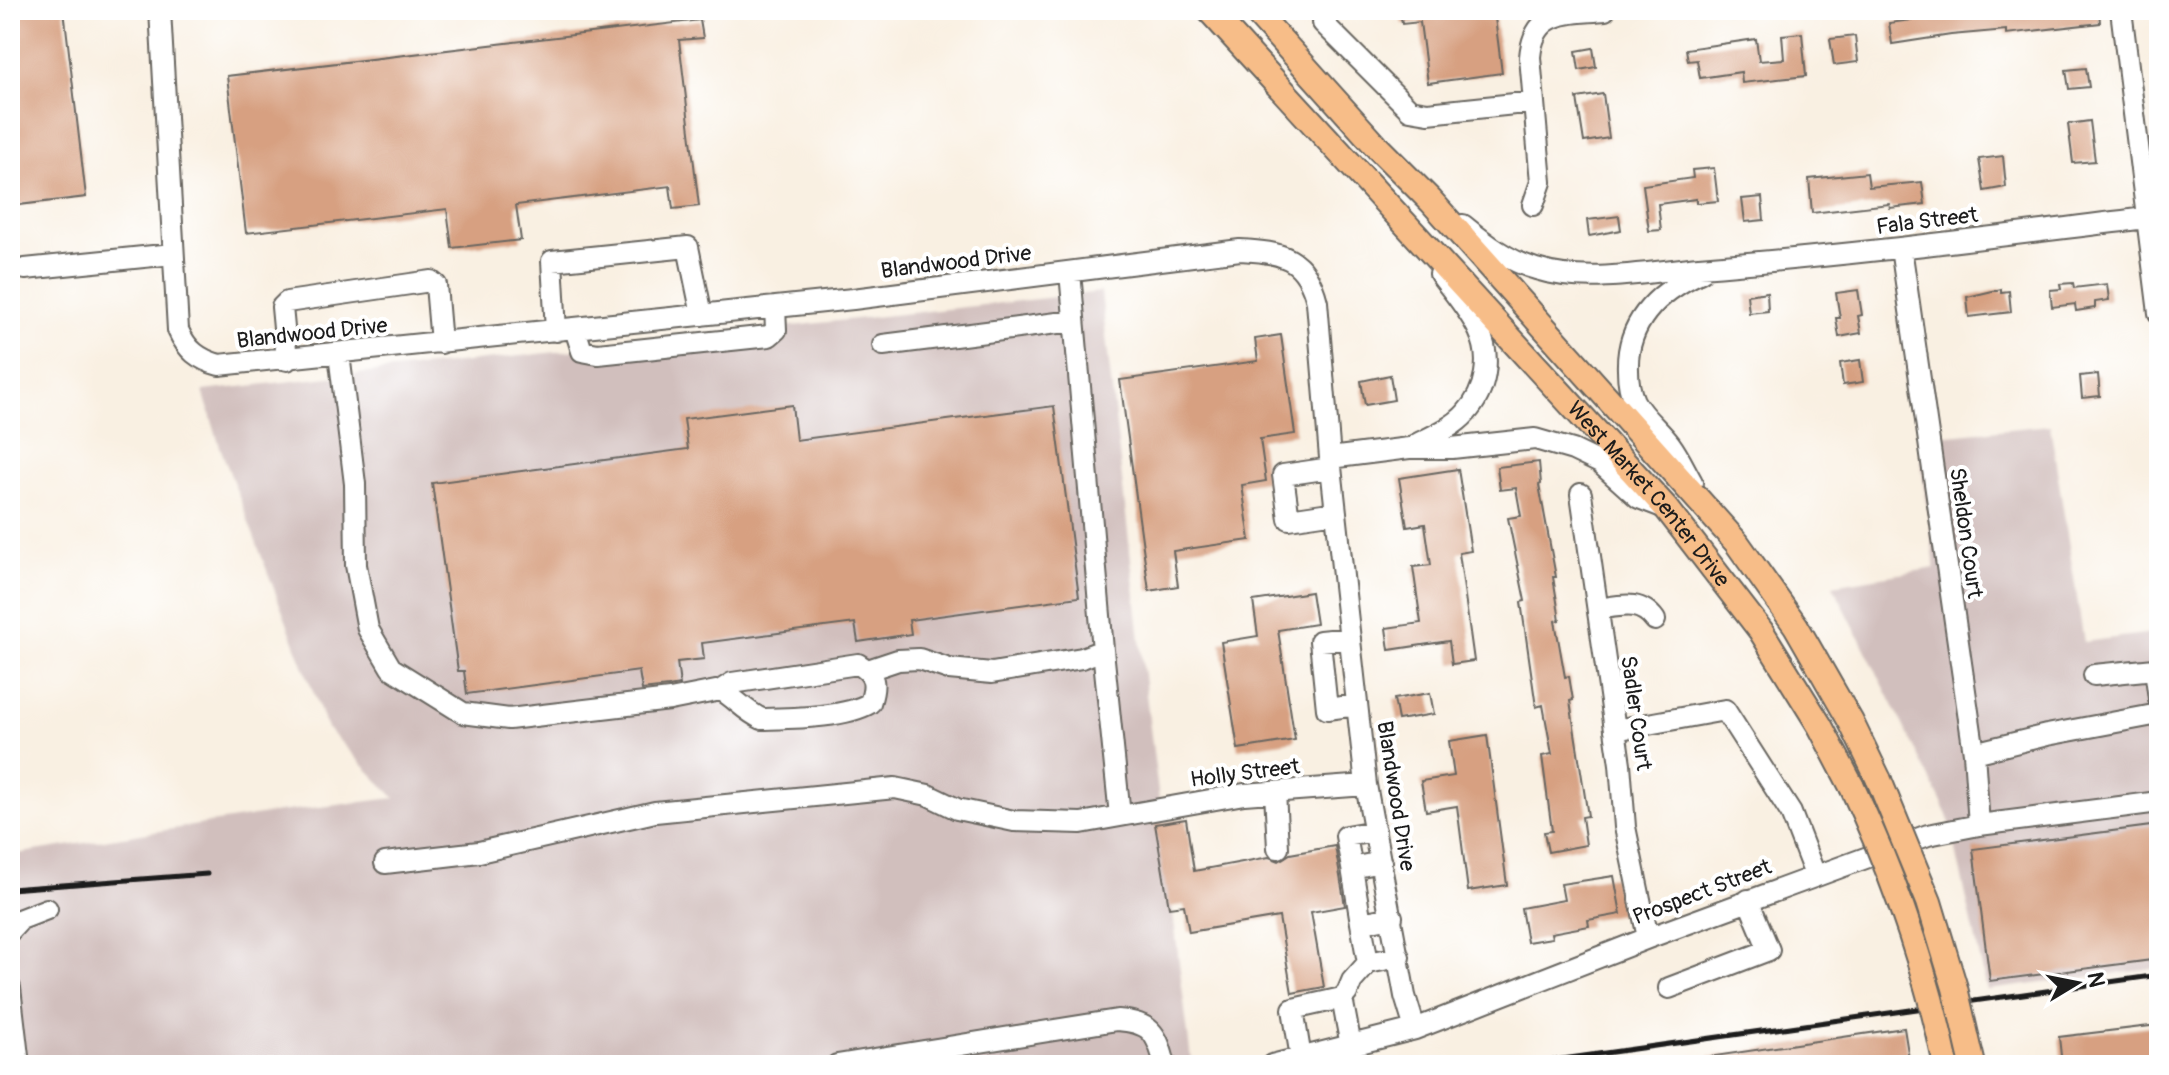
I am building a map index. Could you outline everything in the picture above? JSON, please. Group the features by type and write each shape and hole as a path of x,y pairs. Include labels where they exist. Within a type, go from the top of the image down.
{"main road":[{"name":"West Market Center Drive","path":"1209,10 1667,509 1761,631 1820,726 1852,787 1896,890 1921,962 1946,1065"},
{"name":"West Market Center Drive","path":"1254,10 1378,148 1431,201 1737,543 1796,626 1851,722 1879,780 1929,902 1955,988 1973,1065"}],"street":[{"name":"Blandwood Drive","path":"160,10 178,330 191,352 204,361 219,365 775,307 1240,250 1272,251 1302,268 1312,283 1317,302 1330,463 1366,785 1405,996 1415,1029"},
{"path":"1533,205 1541,182 1530,57 1532,41 1537,29 1557,15 1605,10"},
{"path":"2121,10 2159,313"},
{"path":"1323,23 1410,110 1428,113 1534,102"},
{"name":"Fala Street","path":"1431,201 1496,251 1536,269 1583,277 1901,248 2147,218"},
{"path":"1407,226 1480,332 1486,360 1486,377 1466,413 1439,433 1409,448"},
{"path":"702,315 688,247 552,261 566,330 582,351 598,354 769,336 776,330 775,307"},
{"name":"Sheldon Court","path":"1901,248 1974,753 1979,825"},
{"path":"25,269 173,254"},
{"name":"Fala Street","path":"1710,514 1670,445 1634,400 1628,380 1628,361 1629,344 1645,312 1670,289 1713,266"},
{"path":"1070,272 1103,650 1125,815"},
{"path":"287,360 282,307 287,302 431,281 436,285 441,343"},
{"path":"883,345 1073,321"},
{"path":"339,354 355,484 356,565 368,629 391,668 463,713 509,719 670,700 721,690 732,683 858,664 873,677 875,688 870,703 862,708 762,719 721,690"},
{"path":"1336,512 1289,519 1283,475 1409,448 1452,448 1535,439 1573,450 1600,463 1639,498 1667,509"},
{"name":"Sadler Court","path":"1581,494 1615,730 1625,827 1648,938"},
{"path":"1598,609 1638,605 1655,620"},
{"path":"1350,638 1320,641 1327,709 1357,705"},
{"path":"868,670 898,660 919,659 949,669 992,673 1082,658 1103,650"},
{"path":"2094,675 2155,669 2159,699"},
{"path":"1615,730 1725,710 1791,813 1815,875"},
{"path":"1974,753 2047,735 2159,714"},
{"name":"Holly Street","path":"385,863 479,852 655,812 895,788 928,795 957,809 1014,821 1081,823 1244,794 1366,785"},
{"path":"1275,792 1278,848"},
{"name":"Prospect Street","path":"1272,1065 1415,1029 1748,900 1928,835 1979,825 2159,802"},
{"path":"1368,963 1346,836 1375,831"},
{"path":"1352,868 1381,862"},
{"path":"1669,988 1769,950 1748,900"},
{"path":"10,931 21,919 47,909"},
{"path":"1361,923 1392,917"},
{"path":"1301,1058 1293,1009 1342,998 1368,963 1399,957"},
{"path":"10,988 19,1065"},
{"path":"1342,998 1351,1046"},
{"path":"837,1065 1117,1020 1141,1022 1148,1027 1165,1065"}],"shaded area":[{"path":"1101,292 1191,1059 1150,1065 10,1065 10,855 279,812 395,798 327,728 220,447 203,391"},
{"path":"2050,425 2084,642 2159,632 2159,968 1987,990 1948,815 1833,585 1935,568 1918,438"}],"building":[{"path":"10,10 64,10 86,197 10,206"},
{"path":"1400,10 1494,10 1502,73 1428,83 1420,22 1402,24"},
{"path":"1986,10 1986,14 2021,10 2099,10 2100,23 2006,34 2006,30 1951,35 1892,44 1889,23"},
{"path":"700,20 703,38 679,40 699,206 673,209 670,186 516,205 521,240 452,248 447,209 246,233 227,76"},
{"path":"1802,33 1806,76 1742,83 1741,72 1700,78 1697,60 1688,61 1686,49 1756,39 1759,61 1784,59 1782,35"},
{"path":"1855,36 1858,62 1834,65 1830,39"},
{"path":"1593,48 1596,67 1579,70 1576,51"},
{"path":"2086,68 2089,87 2069,89 2066,70"},
{"path":"1603,94 1609,138 1584,142 1577,98"},
{"path":"2090,121 2095,161 2073,163 2068,124"},
{"path":"2003,156 2006,187 1984,191 1979,159"},
{"path":"1714,168 1718,201 1696,203 1696,199 1658,204 1661,230 1649,231 1643,185 1693,178 1692,170"},
{"path":"1867,173 1869,187 1922,182 1925,204 1890,208 1889,204 1812,213 1809,179"},
{"path":"1762,197 1764,220 1745,222 1742,199"},
{"path":"1619,216 1621,230 1589,236 1587,220"},
{"path":"2073,283 2074,288 2107,284 2109,300 2095,302 2095,308 2076,311 2075,304 2052,307 2050,290 2061,289 2060,284"},
{"path":"2001,289 2001,292 2009,291 2011,312 1969,317 1967,297"},
{"path":"1858,290 1861,333 1839,337 1836,293"},
{"path":"1767,292 1768,311 1749,313 1747,295"},
{"path":"1281,335 1295,434 1260,439 1266,481 1242,485 1250,540 1173,551 1178,586 1149,591 1120,380 1258,361 1255,339"},
{"path":"1860,360 1863,382 1843,385 1840,363"},
{"path":"2098,374 2100,396 2082,398 2080,376"},
{"path":"1390,375 1394,400 1365,405 1361,381"},
{"path":"792,405 796,440 1054,406 1079,597 909,620 911,634 858,642 855,623 702,643 704,659 677,662 680,685 668,687 642,690 639,671 467,694 464,671 458,671 432,483 688,449 684,419"},
{"path":"1539,462 1539,485 1556,577 1553,577 1560,620 1555,621 1565,677 1569,676 1588,816 1582,817 1586,845 1548,852 1544,832 1552,831 1542,756 1552,754 1543,705 1536,707 1521,602 1525,601 1508,518 1521,516 1516,488 1500,490 1497,467"},
{"path":"1458,469 1471,551 1459,553 1474,661 1452,664 1449,641 1389,650 1386,628 1421,623 1413,567 1431,565 1425,524 1407,527 1399,478"},
{"path":"1311,592 1316,624 1278,630 1295,740 1238,749 1221,642 1258,636 1253,601"},
{"path":"1430,693 1434,714 1398,720 1394,699"},
{"path":"1487,735 1507,885 1468,891 1457,806 1426,811 1421,781 1454,776 1449,741"},
{"path":"1186,819 1194,871 1269,857 1279,861 1290,854 1335,846 1345,906 1311,912 1324,987 1292,993 1279,917 1189,932 1184,905 1169,907 1155,824"},
{"path":"2159,825 2159,959 1990,981 1973,849"},
{"path":"1614,876 1621,914 1588,920 1589,926 1551,933 1552,938 1527,942 1521,908 1564,900 1561,884"},
{"path":"2159,1025 2159,1065 2062,1065 2059,1037"},
{"path":"1904,1028 1910,1065 1709,1065 1708,1057"}],"railway":[{"path":"10,889 207,874"},
{"path":"1520,1065 2159,975"}]}
